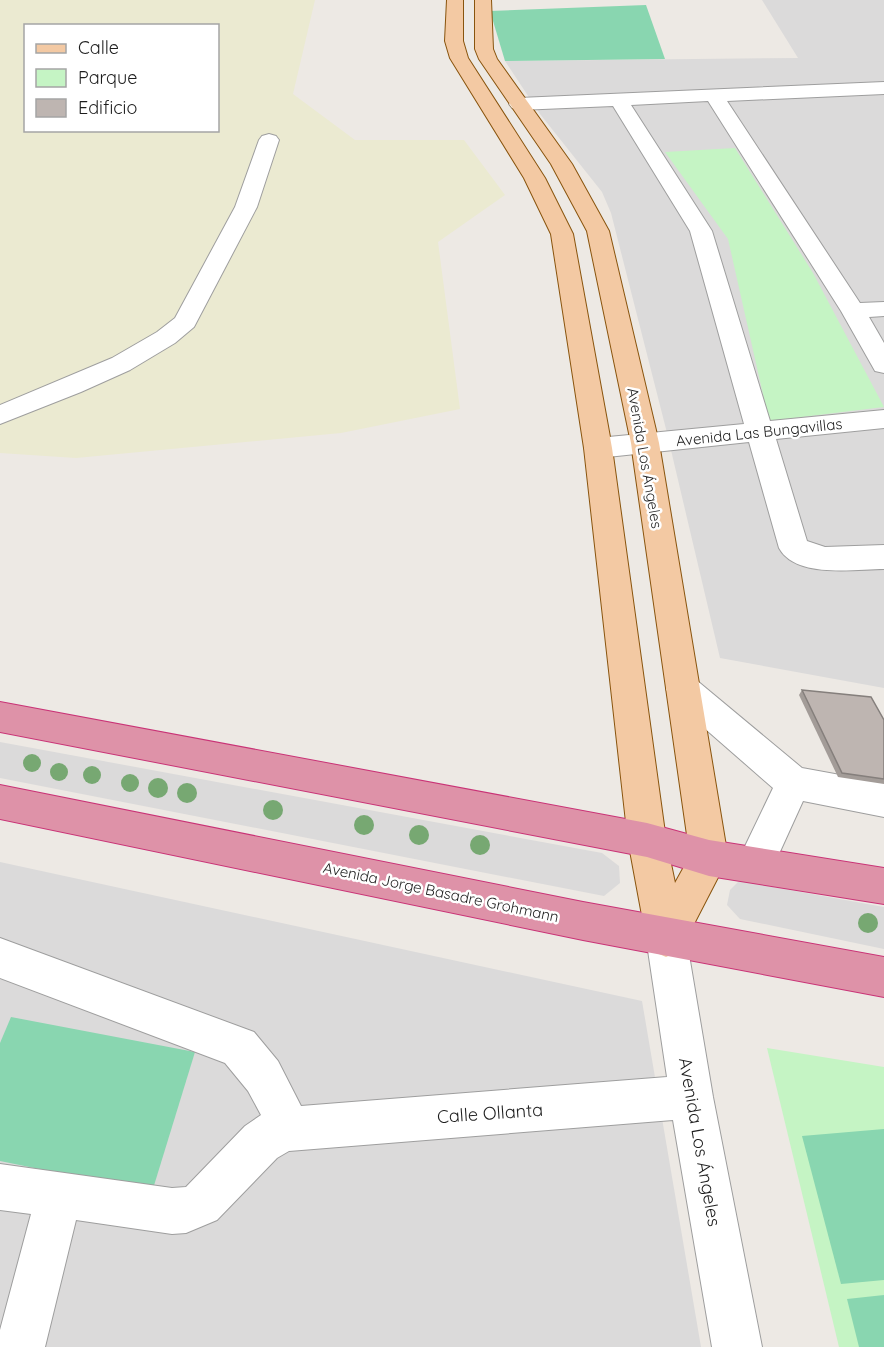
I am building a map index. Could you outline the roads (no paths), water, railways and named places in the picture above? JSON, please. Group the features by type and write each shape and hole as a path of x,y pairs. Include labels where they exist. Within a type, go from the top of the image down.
{"highway":[{"path":"0,717 647,840 709,858 884,886"},
{"name":"Avenida Jorge Basadre Grohmann","path":"0,802 666,937 884,977"}],"main road":[{"name":"Avenida Los Ángeles","path":"455,0 455,45 519,104 586,204 598,231 645,442 709,858"},
{"name":"Avenida Los Ángeles","path":"483,0 484,49 480,69 488,107 536,177 551,205 562,234 598,448 647,840 666,937"},
{"path":"666,937 709,858"}],"street":[{"path":"519,104 884,88"},
{"path":"715,96 853,311 884,365"},
{"path":"618,99 701,231 794,548 813,558 884,557"},
{"path":"0,415 92,378 159,342 185,322 246,207 269,140"},
{"path":"853,311 884,309"},
{"name":"Avenida Las Bungavillas","path":"598,448 884,419"},
{"path":"683,689 793,783 884,800"},
{"path":"755,865 793,783"},
{"name":"Avenida Los Ángeles","path":"666,937 691,1097 737,1347"},
{"path":"0,960 238,1047 261,1070 272,1088 289,1129 272,1133 201,1204 186,1210 172,1211 0,1187"},
{"name":"Calle Ollanta","path":"289,1129 691,1097"},
{"path":"20,1347 59,1196"}]}
